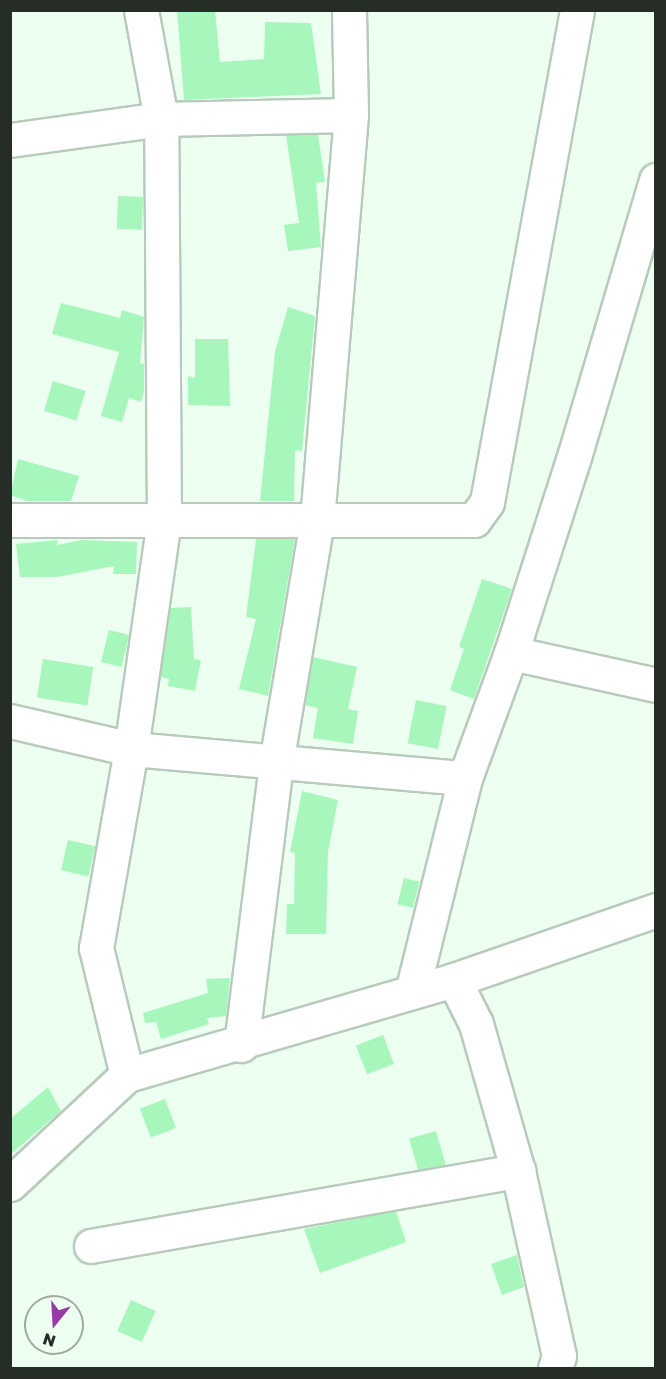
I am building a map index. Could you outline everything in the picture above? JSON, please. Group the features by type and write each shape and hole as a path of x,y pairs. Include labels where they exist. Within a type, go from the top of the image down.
{"street":[{"path":"127,1076 96,948 130,749 164,521 161,119 141,10"},
{"path":"241,1044 276,763 317,520 351,115 349,10"},
{"path":"10,520 474,520 482,512 578,10"},
{"path":"10,140 161,119 351,115"},
{"path":"412,992 465,778 510,653 574,457 656,180"},
{"path":"510,653 656,685"},
{"path":"10,721 130,749 465,778"},
{"path":"10,1184 127,1076 454,980 656,910"},
{"path":"454,980 476,1024 518,1171 559,1356 555,1368"},
{"path":"91,1246 518,1171"}],"building":[{"path":"177,10 215,10 220,62 264,59 265,22 311,23 321,94 184,100"},
{"path":"318,134 325,182 316,183 321,247 288,251 284,225 299,223 286,135"},
{"path":"118,196 143,197 142,230 117,229"},
{"path":"61,303 120,318 122,310 144,317 140,363 144,364 144,392 141,402 129,398 122,422 101,416 119,352 52,334"},
{"path":"288,307 315,316 302,451 295,450 294,501 260,501 275,352"},
{"path":"195,339 228,339 230,406 188,405 188,376 195,378"},
{"path":"53,381 86,391 76,421 44,411"},
{"path":"18,459 79,476 71,501 27,501 10,495"},
{"path":"256,539 295,539 268,696 239,689 256,619 246,617"},
{"path":"58,540 57,545 82,540 137,542 136,574 113,574 114,566 57,577 20,577 16,544"},
{"path":"482,579 512,589 474,699 450,690 464,649 459,647"},
{"path":"191,607 194,659 201,660 195,691 168,686 169,679 160,677 170,608"},
{"path":"109,630 129,635 121,667 101,662"},
{"path":"313,657 357,667 348,709 358,711 353,744 313,738 318,708 305,705"},
{"path":"43,659 93,667 87,705 37,698"},
{"path":"416,700 446,706 438,749 408,743"},
{"path":"302,791 338,800 328,852 326,934 286,934 287,904 294,904 295,853 290,852"},
{"path":"68,840 95,846 88,877 61,870"},
{"path":"404,878 420,882 413,908 397,904"},
{"path":"230,978 226,1016 207,1018 209,1024 161,1039 156,1022 145,1023 143,1013 208,993 206,979"},
{"path":"383,1035 394,1064 367,1074 356,1045"},
{"path":"48,1087 61,1111 10,1155 10,1119"},
{"path":"165,1099 176,1128 151,1138 140,1109"},
{"path":"436,1131 446,1165 419,1172 409,1139"},
{"path":"396,1211 406,1242 320,1273 304,1229"},
{"path":"517,1255 524,1287 502,1295 491,1264"},
{"path":"131,1300 156,1311 142,1342 117,1331"}]}
